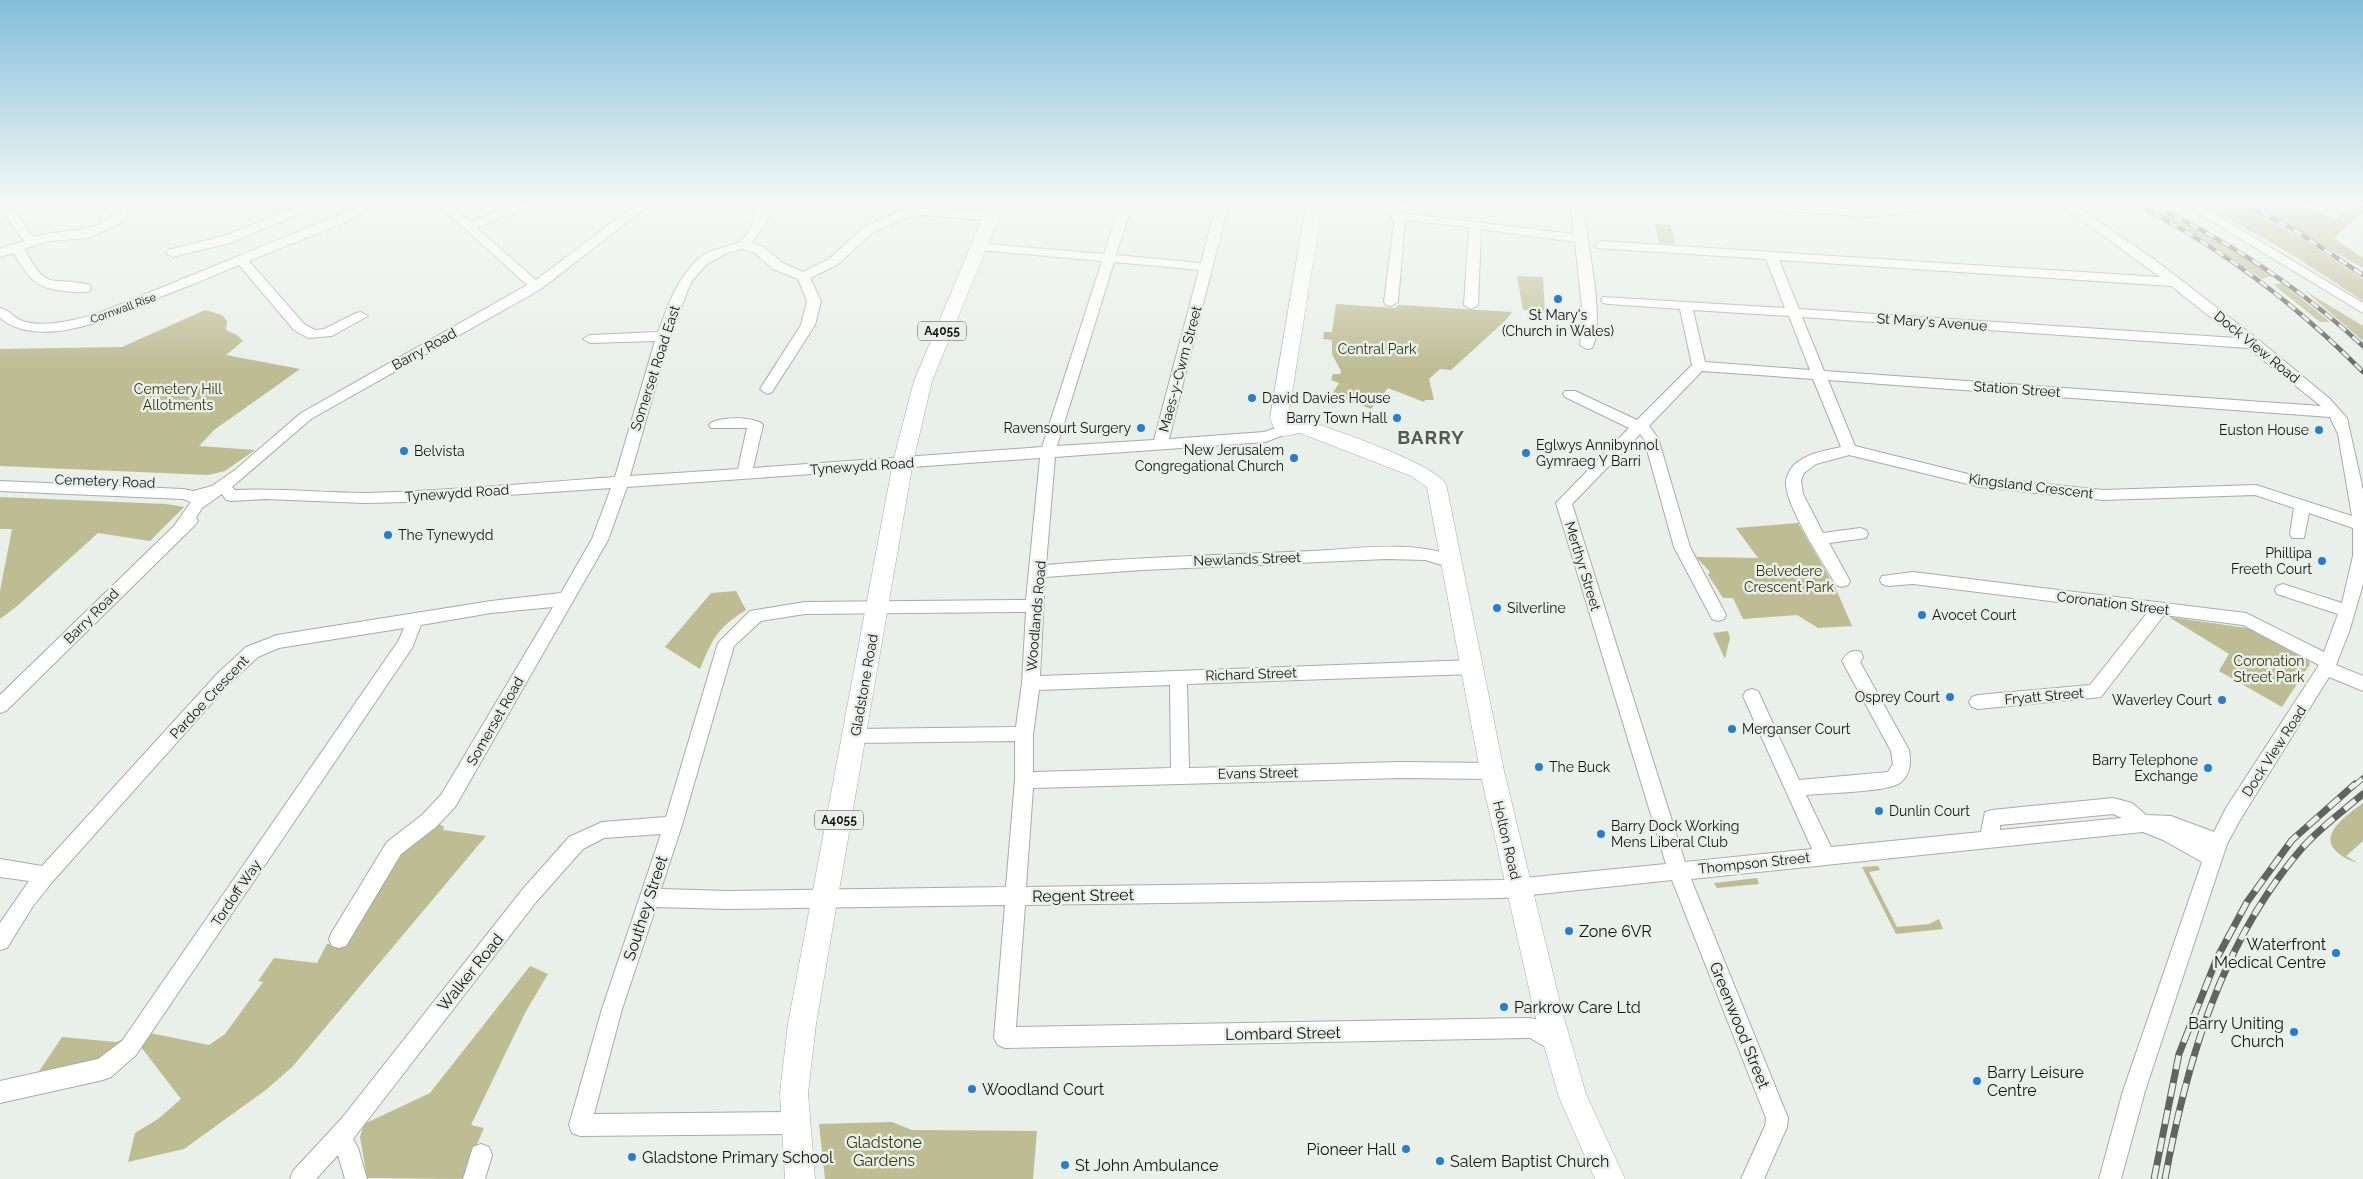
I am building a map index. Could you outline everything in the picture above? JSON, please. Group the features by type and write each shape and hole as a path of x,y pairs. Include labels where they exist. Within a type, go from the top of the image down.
{"main road":[{"name":"Gladstone Road","path":"800,1179 795,1123 796,1070 802,1024 879,607 903,462 923,381 940,334 974,260"},
{"path":"1284,430 1279,410 1305,260"},
{"name":"Tynewydd Road","path":"1284,430 1301,426 1400,464 1430,478 1439,490"},
{"name":"Holton Road","path":"1439,490 1492,771 1556,1043 1574,1097 1610,1179"}],"street":[{"path":"24,260 31,274 39,282 55,287 85,288"},
{"path":"241,260 299,327 313,336 327,333 361,316"},
{"name":"Cornwall Rise","path":"0,312 17,323 41,327 70,325 98,318 152,298 241,260"},
{"path":"507,260 536,286"},
{"name":"Barry Road","path":"0,706 182,526 207,507 216,492 240,474 306,416 536,286 571,260"},
{"name":"Somerset Road East","path":"620,482 663,336 685,281 705,260"},
{"path":"768,389 808,325 814,301 803,277 778,266 771,260"},
{"path":"803,277 835,260"},
{"name":"Woodlands Road","path":"1005,1038 1024,780 1024,734 1031,683 1034,606 1039,572 1048,454 1064,397 1109,260"},
{"path":"1130,260 1207,268"},
{"name":"Maes-y-Cwm Street","path":"1160,445 1209,260"},
{"path":"1391,302 1396,260"},
{"path":"1471,305 1473,260"},
{"path":"1583,260 1591,335 1586,345"},
{"path":"1773,260 1849,450"},
{"path":"1833,260 2175,282"},
{"name":"Dock View Road","path":"2110,1179 2134,1091 2215,850 2233,814 2328,665 2348,611 2360,565 2361,525 2345,434 2340,418 2325,402 2255,344 2144,260"},
{"path":"2282,260 2363,309"},
{"name":"St Mary's Avenue","path":"1608,300 2255,344"},
{"path":"1686,306 1699,366"},
{"path":"590,340 663,336"},
{"name":"Station Street","path":"1699,366 2334,412"},
{"name":"Merthyr Street","path":"1678,871 1564,503 1699,366"},
{"path":"1570,394 1638,426 1645,430 1651,438 1682,547 1718,615"},
{"path":"716,425 751,423 756,426 753,430 744,474"},
{"name":"Tynewydd Road","path":"216,492 231,496 265,494 383,498 903,462 1048,454 1265,437 1284,430"},
{"name":"Kingsland Crescent","path":"1851,567 1839,575 1795,494 1793,480 1798,470 1811,460 1849,450 1980,482 2103,495 2256,490 2361,525"},
{"name":"Cemetery Road","path":"0,476 204,486 216,492"},
{"name":"Somerset Road","path":"339,939 394,848 429,821 448,801 600,540 620,482"},
{"name":"Cemetery Road","path":"0,486 183,494 193,497 216,492"},
{"path":"2298,534 2302,506"},
{"path":"1818,538 1860,534"},
{"name":"Newlands Street","path":"1039,572 1124,564 1380,554 1437,555 1453,562"},
{"name":"Coronation Street","path":"1888,580 1913,578 2246,619 2363,684"},
{"path":"2282,590 2348,611"},
{"name":"Pardoe Crescent","path":"0,941 26,900 46,875 229,673 252,652 276,642 491,607 566,599"},
{"name":"Southey Street","path":"795,1123 580,1124 612,1010 673,825 726,643 756,616 804,608 1034,606"},
{"name":"Fryatt Street","path":"1978,702 2096,692 2160,609"},
{"name":"Tordoff Way","path":"0,1092 103,1069 130,1048 406,643 416,620"},
{"path":"1794,788 1886,780 1894,777 1902,765 1900,750 1851,661 1855,657"},
{"name":"Richard Street","path":"1031,683 1472,667"},
{"path":"1178,677 1180,775"},
{"path":"1752,696 1825,856"},
{"path":"855,736 1024,734"},
{"name":"Evans Street","path":"1024,780 1401,770 1492,771"},
{"name":"Thompson Street","path":"1518,887 2144,824 2215,850"},
{"name":"Walker Road","path":"301,1179 334,1141 350,1126 529,896 576,843 602,830 673,825"},
{"path":"0,868 46,875"},
{"name":"Greenwood Street","path":"1678,871 1777,1118 1776,1127 1752,1179"},
{"name":"Regent Street","path":"648,898 728,900 1503,889 1518,887"},
{"name":"Lombard Street","path":"1005,1038 1530,1028 1538,1030 1556,1043"},
{"path":"334,1141 347,1148 356,1179"},
{"path":"474,1179 481,1155"}],"green space":[{"path":"2234,260 2250,260 2275,275 2262,279"},
{"path":"2301,260 2334,260 2363,279 2363,301"},
{"path":"2349,260 2363,260 2363,268"},
{"path":"1517,276 1543,277 1545,312 1523,310"},
{"path":"2282,283 2330,322 2320,322 2274,285"},
{"path":"2304,290 2363,326 2363,341"},
{"name":"Central Park","path":"1336,304 1395,308 1399,305 1512,312 1506,320 1451,370 1440,369 1429,379 1434,400 1425,400 1424,402 1388,388 1371,409 1332,394 1339,383 1331,380 1333,374 1340,374 1341,371 1332,354 1332,340 1323,339 1324,332 1332,332"},
{"name":"Cemetery Hill Allotments","path":"205,310 222,315 227,321 226,330 237,335 243,341 226,355 300,369 214,430 199,446 255,450 225,471 208,475 0,466 0,349 122,347"},
{"path":"0,497 166,504 184,507 150,541 98,533 16,607 0,619 0,591 12,529 0,529"},
{"name":"Belvedere Crescent Park","path":"1798,523 1836,589 1852,626 1818,628 1797,615 1743,619 1733,598 1723,598 1708,575 1710,572 1696,557 1758,558 1736,528"},
{"path":"736,591 746,610 722,628 713,641 700,669 665,647 711,593"},
{"name":"Coronation Street Park","path":"2169,617 2247,628 2308,660 2310,664 2282,707 2219,671 2229,654"},
{"path":"1728,631 1730,638 1725,659 1713,633"},
{"path":"2363,803 2363,841 2346,856 2358,863 2340,855 2331,844 2331,837 2333,830 2338,824"},
{"path":"435,821 444,827 443,830 486,836 293,1066 267,1089 184,1149 128,1162 135,1133 158,1119 181,1099 141,1047 150,1033 209,1045 225,1034 263,982 258,981 274,958 317,963 327,944 341,945 386,865"},
{"path":"1878,866 1880,870 1869,872 1897,927 1929,924 1939,919 1943,929 1896,934 1862,867"},
{"path":"1757,878 1759,884 1717,888 1714,883"},
{"path":"530,966 548,974 525,1013 471,1125 484,1128 462,1179 367,1178 360,1137 364,1124 430,1093"},
{"path":"62,1037 116,1042 124,1039 98,1060 38,1073"},
{"name":"Gladstone Gardens","path":"892,1122 912,1130 1037,1131 1033,1179 825,1179 819,1124"}],"railway":[{"path":"2230,260 2312,323 2363,372"},
{"path":"2252,260 2316,305 2363,346"},
{"path":"2340,260 2363,275"},
{"path":"2354,786 2363,778"},
{"path":"2154,1179 2179,1054 2217,958 2247,902 2292,840 2355,784"},
{"path":"2165,1179 2184,1090 2197,1046 2212,1003 2250,921 2275,883 2303,847 2363,794"}],"place":[{"name":"St Mary's (Church in Wales)","path":"1558,299"},
{"name":"David Davies House","path":"1252,398"},
{"name":"Barry Town Hall","path":"1397,418"},
{"name":"Ravensourt Surgery","path":"1141,428"},
{"name":"Euston House","path":"2319,430"},
{"name":"Belvista","path":"404,451"},
{"name":"Eglwys Annibynnol Gymraeg Y Barri","path":"1526,453"},
{"name":"New Jerusalem Congregational Church","path":"1294,458"},
{"name":"The Tynewydd","path":"388,535"},
{"name":"Phillipa Freeth Court","path":"2322,561"},
{"name":"Silverline","path":"1497,608"},
{"name":"Avocet Court","path":"1922,615"},
{"name":"Osprey Court","path":"1950,697"},
{"name":"Waverley Court","path":"2222,700"},
{"name":"Merganser Court","path":"1732,729"},
{"name":"The Buck","path":"1539,767"},
{"name":"Barry Telephone Exchange","path":"2208,768"},
{"name":"Dunlin Court","path":"1879,811"},
{"name":"Barry Dock Working Mens Liberal Club","path":"1601,834"},
{"name":"Zone 6VR","path":"1569,931"},
{"name":"Waterfront Medical Centre","path":"2336,953"},
{"name":"Parkrow Care Ltd","path":"1504,1007"},
{"name":"Barry Uniting Church","path":"2294,1032"},
{"name":"Barry Leisure Centre","path":"1977,1081"},
{"name":"Woodland Court","path":"972,1089"},
{"name":"Pioneer Hall","path":"1406,1149"},
{"name":"Gladstone Primary School","path":"632,1157"},
{"name":"Salem Baptist Church","path":"1440,1161"},
{"name":"St John Ambulance","path":"1065,1165"}],"district":[{"name":"BARRY","path":"1431,437"}]}
